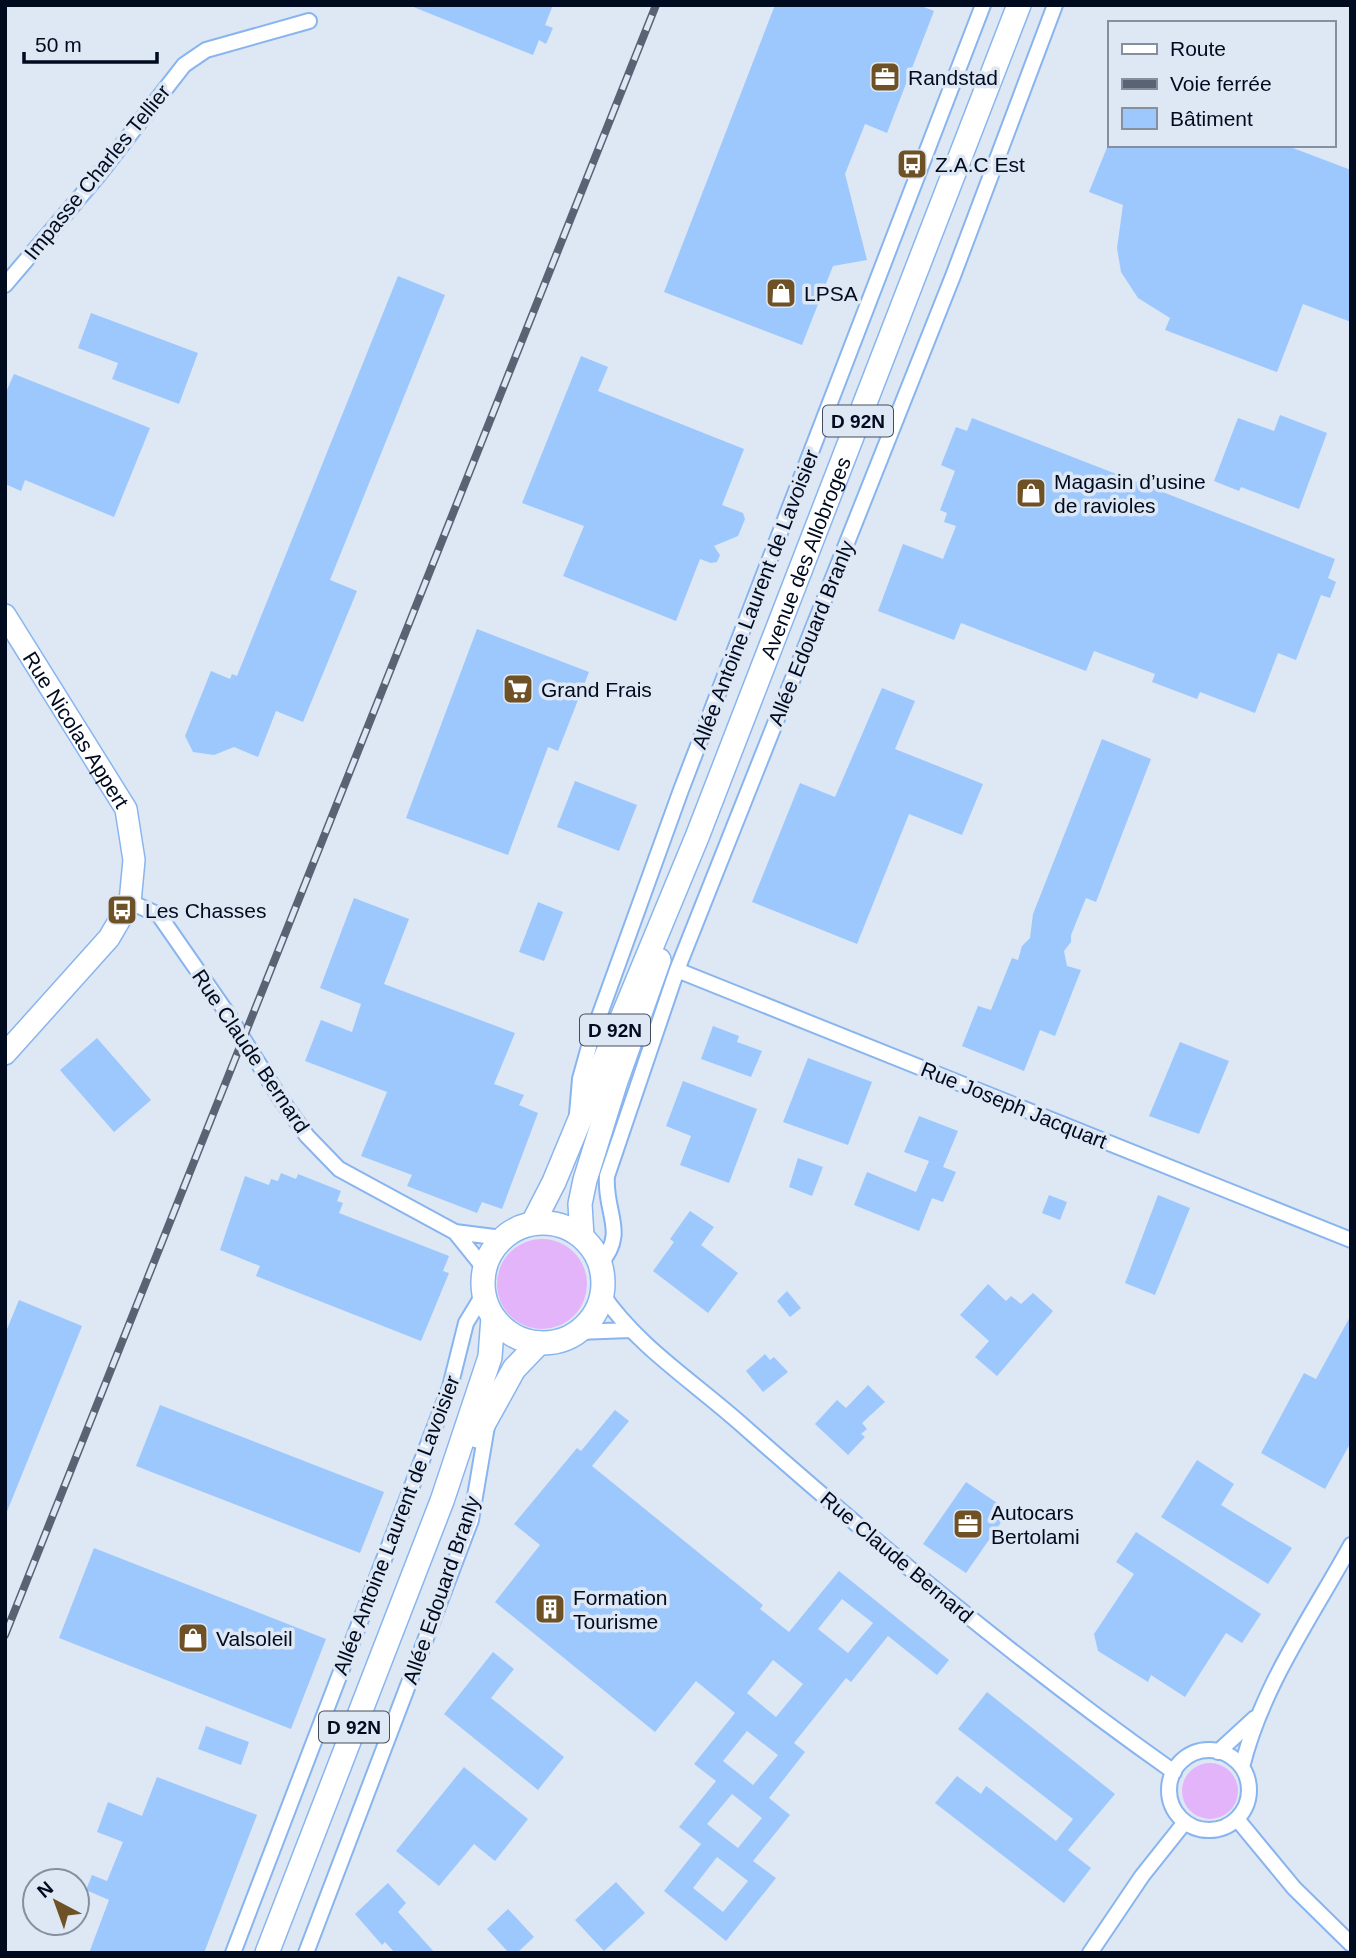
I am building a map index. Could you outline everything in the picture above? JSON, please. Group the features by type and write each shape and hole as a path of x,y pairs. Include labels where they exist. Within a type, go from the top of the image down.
{"main road":[{"name":"Avenue des Allobroges","path":"533,1223 541,1213 697,837 1020,5"},
{"name":"Avenue des Allobroges","path":"582,1237 580,1204 596,1145 668,936 697,837"},
{"path":"533,1223 551,1223 582,1237 600,1264 602,1294 597,1308 578,1332 566,1338 539,1343 513,1335 493,1317 483,1295 484,1268 491,1252 502,1238 517,1228 533,1223"},
{"name":"D 92N","path":"267,1953 442,1501 488,1367 494,1335 493,1317"},
{"name":"D 92N","path":"442,1501 514,1368 539,1343"}],"street":[{"name":"Allée Antoine Laurent de Lavoisier","path":"577,1126 580,1079 592,1037 681,790 983,5"},
{"name":"Allée Edouard Branly","path":"600,1264 615,1240 615,1227 606,1193 607,1176 677,970 953,276 1055,5"},
{"name":"Impasse Charles Tellier","path":"5,285 97,177 184,65 206,50 309,21"},
{"name":"Rue Nicolas Appert","path":"5,615 126,809 134,860 130,902 109,938 5,1054"},
{"name":"Rue Claude Bernard","path":"130,902 159,915 227,1013 280,1098 307,1136 339,1169 456,1233 502,1238"},
{"name":"Rue Joseph Jacquart","path":"677,970 1351,1240"},
{"path":"592,1037 608,1080 599,1110 596,1145"},
{"name":"Rue Claude Bernard","path":"456,1233 484,1268"},
{"name":"Rue Claude Bernard","path":"602,1294 630,1330 690,1378 888,1553 1051,1682 1174,1772"},
{"name":"Allée Antoine Laurent de Lavoisier","path":"233,1953 450,1387 466,1323 483,1295"},
{"path":"578,1332 630,1330"},
{"name":"Allée Edouard Branly","path":"306,1953 471,1520 488,1430 485,1420"},
{"path":"1242,1767 1256,1717 1292,1647 1351,1545"},
{"path":"1218,1752 1256,1717"},
{"path":"1197,1752 1218,1752 1236,1760 1242,1767 1249,1788 1248,1800 1237,1819 1212,1830 1185,1822 1170,1800 1170,1786 1174,1772 1180,1764 1197,1752"},
{"path":"1237,1819 1294,1888 1351,1944"},
{"path":"1090,1953 1142,1876 1185,1822"}],"shaded area":[{"path":"542,1239 559,1242 574,1252 584,1267 587,1284 584,1301 574,1316 559,1326 542,1329 525,1326 510,1316 500,1301 497,1284 500,1267 510,1252 525,1242"},
{"path":"1205,1763 1215,1763 1230,1771 1236,1780 1236,1802 1230,1811 1215,1819 1205,1819 1187,1807 1182,1796 1182,1786 1194,1768"}],"building":[{"path":"553,5 545,25 553,28 546,44 539,40 533,55 411,6"},
{"path":"775,5 919,5 934,11 887,133 865,124 845,174 867,260 833,266 802,345 664,292"},
{"path":"1108,145 1290,147 1351,170 1351,322 1303,304 1277,372 1165,330 1170,318 1138,298 1121,272 1117,248 1123,205 1089,192"},
{"path":"398,276 445,295 330,580 357,591 303,722 276,711 258,757 234,747 214,755 193,752 185,736 211,671 230,679 232,674 237,676"},
{"path":"91,313 198,353 179,404 112,379 118,363 78,348"},
{"path":"581,356 608,367 598,391 744,449 722,505 743,513 745,519 738,536 714,546 720,555 717,562 700,559 676,621 563,576 584,526 522,503"},
{"path":"14,374 150,428 114,517 25,480 21,491 5,484 5,394"},
{"path":"1280,415 1327,433 1299,509 1241,487 1239,491 1214,481 1238,418 1274,431"},
{"path":"972,418 1335,559 1328,578 1336,582 1330,598 1321,595 1296,660 1278,653 1255,713 1200,692 1197,699 1152,682 1155,674 1094,651 1086,671 961,623 954,640 878,611 903,544 943,559 956,526 944,522 947,513 940,510 955,471 941,465 956,427 967,431"},
{"path":"477,629 589,672 558,751 548,747 508,855 406,818"},
{"path":"882,688 915,701 895,749 983,784 962,835 909,814 857,944 752,902 800,783 835,797"},
{"path":"1102,739 1151,759 1096,902 1086,898 1071,935 1071,942 1064,951 1067,966 1081,970 1055,1036 1040,1030 1024,1071 962,1046 978,1006 991,1010 1012,958 1018,960 1022,946 1030,938 1033,914"},
{"path":"575,781 637,805 619,851 557,827"},
{"path":"354,898 409,919 384,984 515,1033 494,1084 524,1095 519,1105 538,1113 502,1209 482,1202 477,1213 407,1186 412,1175 361,1156 387,1092 305,1061 321,1020 352,1032 361,1004 320,988"},
{"path":"538,902 563,912 544,961 519,952"},
{"path":"713,1026 739,1036 737,1042 762,1051 751,1077 701,1059"},
{"path":"97,1038 151,1100 114,1132 60,1070"},
{"path":"1180,1042 1229,1061 1199,1134 1149,1116"},
{"path":"808,1058 872,1082 848,1145 783,1122"},
{"path":"683,1081 757,1109 729,1183 680,1165 691,1136 666,1126"},
{"path":"919,1116 958,1131 943,1167 956,1172 943,1202 932,1198 919,1231 854,1205 867,1172 916,1192 929,1161 904,1152"},
{"path":"798,1158 823,1167 812,1196 789,1187"},
{"path":"281,1173 296,1179 298,1174 341,1191 337,1201 343,1203 339,1213 449,1256 443,1271 449,1273 421,1341 256,1276 260,1266 220,1250 245,1176 269,1185 271,1179 278,1181"},
{"path":"1049,1195 1067,1202 1060,1220 1042,1213"},
{"path":"1158,1195 1190,1208 1155,1295 1125,1283"},
{"path":"690,1211 714,1227 701,1245 738,1273 708,1313 653,1271 674,1242 670,1239"},
{"path":"988,1284 1006,1301 1011,1296 1021,1304 1033,1293 1053,1311 997,1376 975,1357 989,1341 960,1315"},
{"path":"787,1291 801,1308 790,1317 777,1301"},
{"path":"19,1300 82,1326 6,1514 5,1334"},
{"path":"1351,1315 1351,1442 1325,1489 1261,1453 1304,1373 1316,1379"},
{"path":"765,1354 770,1360 774,1357 788,1372 763,1392 746,1371"},
{"path":"868,1385 885,1402 862,1423 867,1429 861,1434 865,1437 848,1455 815,1424 837,1400 846,1408"},
{"path":"160,1405 384,1492 360,1553 136,1466"},
{"path":"615,1410 629,1421 592,1466 763,1605 760,1609 789,1632 839,1571 949,1660 937,1675 888,1636 851,1682 846,1678 794,1743 805,1752 769,1798 790,1815 753,1861 776,1878 726,1941 664,1891 701,1844 679,1827 716,1781 694,1764 735,1713 696,1681 655,1732 495,1602 540,1545 514,1524 577,1448 581,1451","holes":["842,1599 873,1623 848,1653 818,1629","773,1660 803,1684 776,1717 747,1693","747,1731 778,1755 753,1785 723,1761","732,1794 762,1818 738,1848 707,1824","717,1857 748,1881 723,1912 693,1888"]},
{"path":"1197,1460 1234,1484 1221,1505 1292,1548 1268,1584 1161,1517"},
{"path":"966,1482 1009,1511 966,1573 923,1544"},
{"path":"1136,1532 1261,1614 1242,1643 1226,1633 1185,1697 1151,1675 1148,1682 1098,1651 1094,1634 1134,1574 1116,1562"},
{"name":"Valsoleil","path":"94,1548 326,1639 291,1729 59,1638"},
{"path":"493,1652 514,1669 491,1698 564,1757 538,1790 444,1714"},
{"path":"987,1692 1115,1794 1068,1850 1091,1868 1064,1903 935,1803 957,1776 981,1794 986,1786 1056,1841 1073,1819 958,1729"},
{"path":"206,1726 249,1742 241,1765 198,1749"},
{"path":"464,1767 528,1819 495,1861 474,1844 439,1886 396,1851"},
{"path":"157,1777 257,1815 204,1953 89,1953 109,1900 91,1892 91,1878 92,1875 107,1881 123,1842 97,1832 108,1802 142,1816"},
{"path":"616,1882 645,1913 604,1951 575,1920"},
{"path":"388,1883 406,1903 398,1912 435,1953 395,1953 385,1942 382,1945 355,1914"},
{"path":"508,1909 534,1937 517,1953 509,1953 487,1929"}],"railway":[{"path":"5,1635 656,5"}],"place":[{"name":"Randstad","path":"885,77"},
{"name":"Z.A.C Est","path":"912,164"},
{"name":"LPSA","path":"781,293"},
{"name":"Magasin d’usine de ravioles","path":"1031,493"},
{"name":"Grand Frais","path":"518,689"},
{"name":"Les Chasses","path":"122,910"},
{"name":"Autocars Bertolami","path":"968,1524"},
{"name":"Formation Tourisme","path":"550,1609"},
{"name":"Valsoleil","path":"193,1638"}]}
